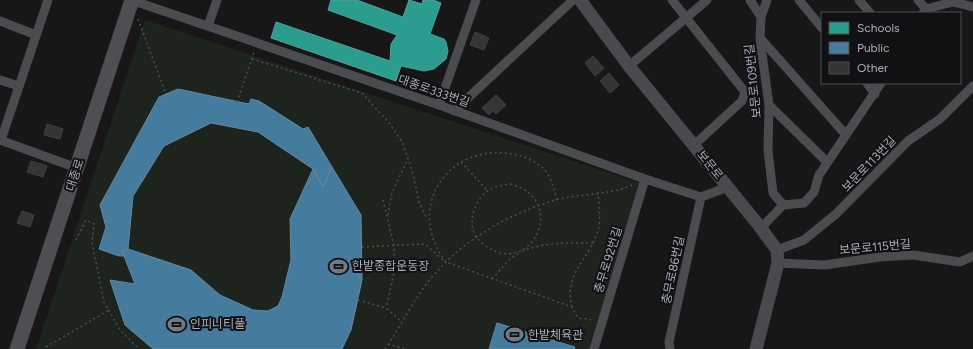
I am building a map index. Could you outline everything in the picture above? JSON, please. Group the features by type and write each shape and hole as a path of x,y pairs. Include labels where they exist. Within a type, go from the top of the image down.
{"main road":[{"name":"대종로","path":"16,349 77,168 131,0"},
{"name":"보문로","path":"580,0 629,66 761,228 777,250"},
{"path":"756,349 778,264 777,250"}],"street":[{"path":"48,0 0,140 77,168"},
{"name":"대종로333번길","path":"131,0 439,105 645,179 701,197"},
{"path":"208,26 217,0"},
{"path":"439,105 476,0"},
{"path":"454,111 573,0"},
{"path":"672,0 745,92 742,102 694,145"},
{"path":"629,66 707,0"},
{"path":"750,0 761,17"},
{"name":"보문로109번길","path":"767,0 761,17 760,39 769,105 768,151 773,193 783,205"},
{"path":"799,0 821,27"},
{"path":"859,0 869,12"},
{"path":"918,0 924,11 953,2 973,7"},
{"path":"0,22 36,35"},
{"path":"760,39 846,135"},
{"path":"0,80 19,86"},
{"path":"868,84 875,94"},
{"path":"761,228 783,205 804,203 814,192 819,175 880,84"},
{"name":"보문로113번길","path":"777,250 804,240 836,214 908,141 940,119 973,86"},
{"path":"769,105 827,162"},
{"name":"충무로92번길","path":"594,349 645,179"},
{"path":"701,197 728,187"},
{"name":"충무로86번길","path":"670,349 669,342 701,197"},
{"name":"보문로115번길","path":"778,264 824,265 880,257 913,255 960,262 973,256"}],"path":[{"path":"131,0 166,94"},
{"path":"237,102 257,43"},
{"path":"252,59 362,93 390,124 402,142 419,202 428,221 436,249 446,262"},
{"path":"428,221 430,205 436,187 442,176 461,162 473,157 493,153 508,153 526,157 543,169 552,183 557,200"},
{"path":"387,216 392,192 408,159"},
{"path":"461,162 488,192"},
{"path":"385,349 422,290 437,270 476,238 501,221 557,200 598,192 619,190 645,179"},
{"path":"492,279 510,259 520,252 534,240 540,229 542,218 533,197 522,187 510,184 498,186 488,192 479,201 473,214 472,224 476,238 483,244 496,251 507,254 520,252 534,246 558,242 593,243"},
{"path":"598,192 599,222 593,243 576,269 569,296 572,307 578,318 602,321"},
{"path":"383,200 394,246 394,273 386,308"},
{"path":"76,240 86,220 94,224 92,242 104,302 120,330 139,349"},
{"path":"362,247 425,244 446,262 572,307"},
{"path":"358,300 386,308 402,322"},
{"path":"46,347 109,310"},
{"path":"388,344 406,349"}],"shaded area":[{"name":"한밭종합운동장","path":"145,20 640,183 590,349 36,349"}],"building: Schools":[{"path":"331,0 357,0 403,17 409,0 422,4 423,0 433,0 441,3 430,34 444,39 446,42 448,51 446,59 434,69 424,71 401,66 396,81 271,38 276,22 390,61 391,44 397,35 328,10"}],"building: Public":[{"path":"178,89 249,104 251,99 259,101 303,129 308,127 332,167 323,187 313,169 258,132 211,123 164,146 133,196 128,249 122,251 124,256 119,256 99,249 106,227 100,205 159,97"},
{"path":"332,167 361,215 362,280 351,330 342,349 153,349 125,325 110,280 135,284 122,251 128,249 191,270 220,295 253,310 268,311 278,306 282,297 291,260 290,219 313,169 323,187"},
{"name":"한밭체육관","path":"497,323 575,347 574,349 489,349"}],"building: Other":[{"path":"475,32 489,38 484,50 470,45"},
{"path":"593,56 604,68 595,76 585,63"},
{"path":"609,73 619,85 610,93 600,81"},
{"path":"496,95 506,105 496,114 493,111 489,115 482,108"},
{"path":"47,124 63,129 60,139 44,135"},
{"path":"31,161 47,166 43,177 27,172"},
{"path":"22,211 34,215 30,227 17,223"}],"place":[{"name":"한밭종합운동장","path":"339,266"},
{"name":"인피니티풀","path":"177,324"},
{"name":"한밭체육관","path":"515,335"}]}
